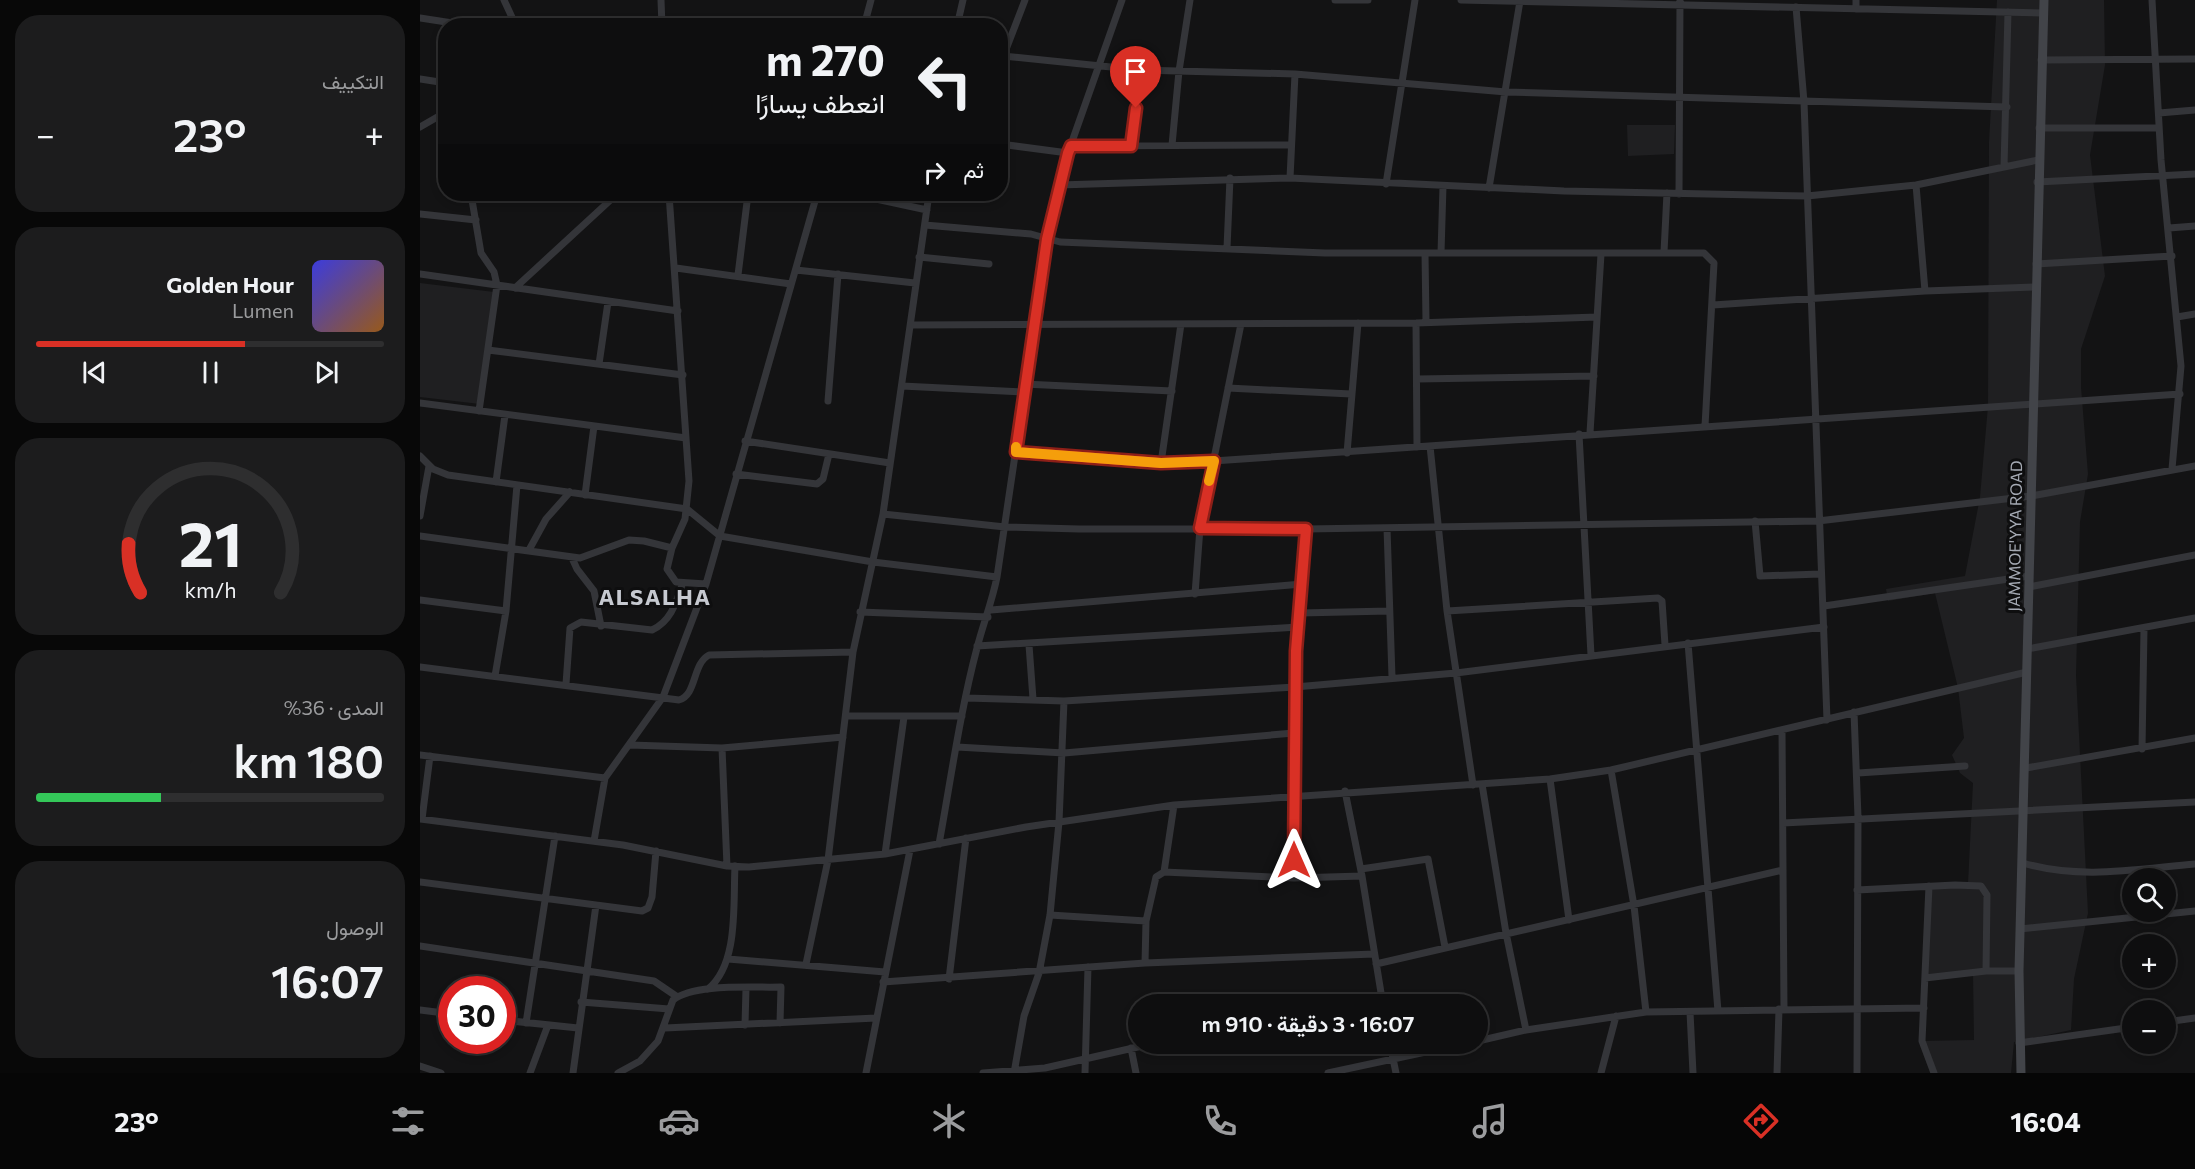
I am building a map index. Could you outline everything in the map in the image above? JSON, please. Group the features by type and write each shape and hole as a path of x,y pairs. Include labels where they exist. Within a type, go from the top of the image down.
{"main road":[{"name":"JAMMOE'YYA ROAD","path":"2021,1073 2019,971 2025,813 2037,182 2044,0"}],"street":[{"path":"504,0 512,18"},
{"path":"661,0 662,18"},
{"path":"866,18 871,0"},
{"path":"959,18 963,0"},
{"path":"1008,43 1024,0"},
{"path":"939,844 977,646 989,613 997,577 1047,239 1070,149 1101,67 1122,0"},
{"path":"1172,145 1179,71 1191,0"},
{"path":"1335,0 1368,0"},
{"path":"1386,184 1404,82 1415,0"},
{"path":"1461,0 1772,3 1796,7 2043,13"},
{"path":"1856,0 1856,9"},
{"path":"2152,0 2159,128 2177,317 2180,394 2172,469"},
{"path":"1489,188 1520,1"},
{"path":"1679,194 1680,2"},
{"path":"1796,7 1804,102 1827,720"},
{"path":"2004,167 2008,12"},
{"path":"420,18 438,21"},
{"path":"1008,57 1140,70 1295,74 1506,92 2007,107"},
{"path":"2041,60 2195,59"},
{"path":"1131,146 1140,70"},
{"path":"1290,178 1295,74"},
{"path":"420,80 438,82"},
{"path":"2159,113 2195,110"},
{"path":"420,127 438,117"},
{"path":"2039,128 2159,128"},
{"path":"1008,145 1070,149 1172,145 1291,145"},
{"path":"1059,185 1230,178 1290,178 1489,188 1807,196 1916,185 2038,160"},
{"path":"2037,182 2195,174"},
{"path":"1227,248 1230,178"},
{"path":"1916,185 1925,291"},
{"path":"1441,253 1443,186"},
{"path":"1664,252 1667,193"},
{"path":"472,201 481,253 494,272 498,285 479,411"},
{"path":"515,288 609,201"},
{"path":"670,201 686,438 687,509 672,548 667,569 676,582 682,585 706,584"},
{"path":"738,276 747,201"},
{"path":"594,841 604,778 663,697 706,584 815,201"},
{"path":"885,201 927,210"},
{"path":"807,964 828,860 853,652 883,514 928,201"},
{"path":"420,214 476,220"},
{"path":"925,225 1031,234 1047,239 1316,253 1601,254 1664,252 1709,255 1713,263 1713,305 1705,426"},
{"path":"2169,228 2195,226"},
{"path":"1425,253 1426,322"},
{"path":"1590,433 1601,254"},
{"path":"2036,264 2172,255"},
{"path":"919,257 989,264"},
{"path":"676,268 791,284"},
{"path":"796,270 915,283"},
{"path":"420,274 678,311"},
{"path":"828,401 838,274"},
{"path":"1713,305 1925,291 2035,287"},
{"path":"599,364 608,302"},
{"path":"2177,317 2195,314"},
{"path":"910,325 1416,323 1597,317"},
{"path":"1347,453 1358,322"},
{"path":"1416,323 1418,447"},
{"path":"1161,463 1181,324"},
{"path":"1195,594 1200,528 1240,324"},
{"path":"488,350 682,375"},
{"path":"1417,379 1594,376"},
{"path":"1024,384 1172,391"},
{"path":"902,386 1023,392"},
{"path":"1228,388 1351,394"},
{"path":"1016,452 1161,463 1214,461 1430,447 1590,433 2180,394"},
{"path":"420,404 686,438"},
{"path":"496,482 505,414"},
{"path":"585,495 594,426"},
{"path":"1579,434 1591,655"},
{"path":"745,441 890,463"},
{"path":"1430,447 1447,611 1473,784"},
{"path":"736,474 817,484 823,479 829,454"},
{"path":"420,456 440,473 687,509 720,536 873,562 997,577"},
{"path":"420,516 429,466"},
{"path":"883,514 1005,527 1079,530 1818,521 2031,496 2195,466"},
{"path":"495,676 506,611 517,485"},
{"path":"529,550 546,519 570,492"},
{"path":"1755,521 1760,576 1820,574"},
{"path":"1387,528 1392,676"},
{"path":"1294,878 1295,687 1306,529"},
{"path":"420,536 513,547 572,558 586,557 629,540 672,548"},
{"path":"1824,606 2029,581 2195,555"},
{"path":"572,558 577,569 594,591 601,626"},
{"path":"860,612 989,613 1302,584"},
{"path":"566,684 570,628 581,622 652,630 673,611 682,585"},
{"path":"1447,611 1661,599 1665,645"},
{"path":"420,600 506,611"},
{"path":"1300,613 1389,611"},
{"path":"2027,649 2195,618"},
{"path":"977,646 1029,645 1298,627"},
{"path":"966,698 1064,701 1295,687 1392,676 1456,673 1665,645 1824,627"},
{"path":"2142,749 2144,629"},
{"path":"1688,643 1719,1011"},
{"path":"1029,645 1033,699"},
{"path":"420,668 684,698 700,663 709,655 853,652"},
{"path":"430,756 421,819 594,841 735,866 885,854 966,838 1174,804 1550,779 1611,770 2027,672"},
{"path":"1015,1072 1024,1016 1039,973 1050,915 1064,753 1064,701"},
{"path":"1854,712 1858,817 1857,1073"},
{"path":"846,716 962,716"},
{"path":"885,854 904,717"},
{"path":"1777,1073 1782,1009 1782,730"},
{"path":"957,747 1064,753 1294,733"},
{"path":"630,745 722,748 843,737"},
{"path":"2026,768 2195,738"},
{"path":"722,748 727,866"},
{"path":"420,755 604,778"},
{"path":"1857,773 1965,766"},
{"path":"1611,770 1634,906 1647,1012"},
{"path":"1550,779 1569,920"},
{"path":"1482,784 1506,933 1526,1030"},
{"path":"1344,791 1382,994"},
{"path":"1783,823 1858,817 2025,813 2195,802"},
{"path":"1164,872 1174,804"},
{"path":"526,1023 555,836"},
{"path":"949,979 966,838"},
{"path":"866,1073 910,850"},
{"path":"420,882 642,910 648,908 652,897 656,851"},
{"path":"1144,963 1146,921 1156,877 1164,872 1294,878 1361,873 1428,859 1445,948"},
{"path":"2023,863 2045,870 2080,874 2195,864"},
{"path":"708,989 720,976 728,959 735,866"},
{"path":"1376,964 1783,870"},
{"path":"1857,890 1968,885 1985,889 1987,895 1986,971"},
{"path":"1929,886 1922,1041 1934,1073"},
{"path":"573,1073 585,970 596,905"},
{"path":"2020,929 2195,911"},
{"path":"1050,915 1146,921"},
{"path":"420,946 534,961 654,981 676,996 708,989 782,988 780,1023"},
{"path":"883,982 1039,973 1144,963 1374,954"},
{"path":"728,959 885,972"},
{"path":"1085,1073 1088,967"},
{"path":"1925,978 1986,971 2019,971"},
{"path":"745,1025 746,988"},
{"path":"618,1073 645,1056 665,1028 669,1010 676,996"},
{"path":"581,1002 669,1010"},
{"path":"1488,1039 1526,1030 1647,1012 1856,1007 1924,1008"},
{"path":"420,1010 438,1012"},
{"path":"1689,1012 1693,1073"},
{"path":"1601,1073 1616,1016"},
{"path":"665,1028 876,1018"},
{"path":"2176,1021 2195,1018"},
{"path":"516,1022 578,1028"},
{"path":"530,1073 548,1025"},
{"path":"2019,1043 2122,1029"},
{"path":"983,1073 1015,1072 1128,1049"},
{"path":"1132,1054 1136,1073"},
{"path":"1392,1054 1396,1073"},
{"path":"1328,1073 1416,1054"},
{"path":"420,1066 441,1073"}],"shaded area":[{"path":"1997,0 2104,0 2105,65 2090,155 2105,276 2081,349 2081,387 2088,474 2080,522 2076,675 2088,913 2074,979 2071,1030 2014,1042 2011,1073 1933,1073 1922,1041 1974,1040 1973,972 1925,978 1929,886 1968,884 1973,783 1960,773 1952,755 1964,738 1958,688 1935,593 1888,601 1886,589 1965,576 1980,497 1988,406 1989,142"},
{"path":"1627,125 1675,125 1674,154 1628,156"},
{"path":"420,283 494,292 480,404 420,397"}],"slow traffic":[{"path":"1016,447 1016,452 1142,462 1214,461 1209,481"}],"district":[{"name":"ALSALHA","path":"655,597"}],"route":[{"path":"1136,108 1131,146 1071,146 1068,153 1047,239 1016,452 1161,463 1214,461 1200,528 1306,529 1296,651 1294,860"}]}
